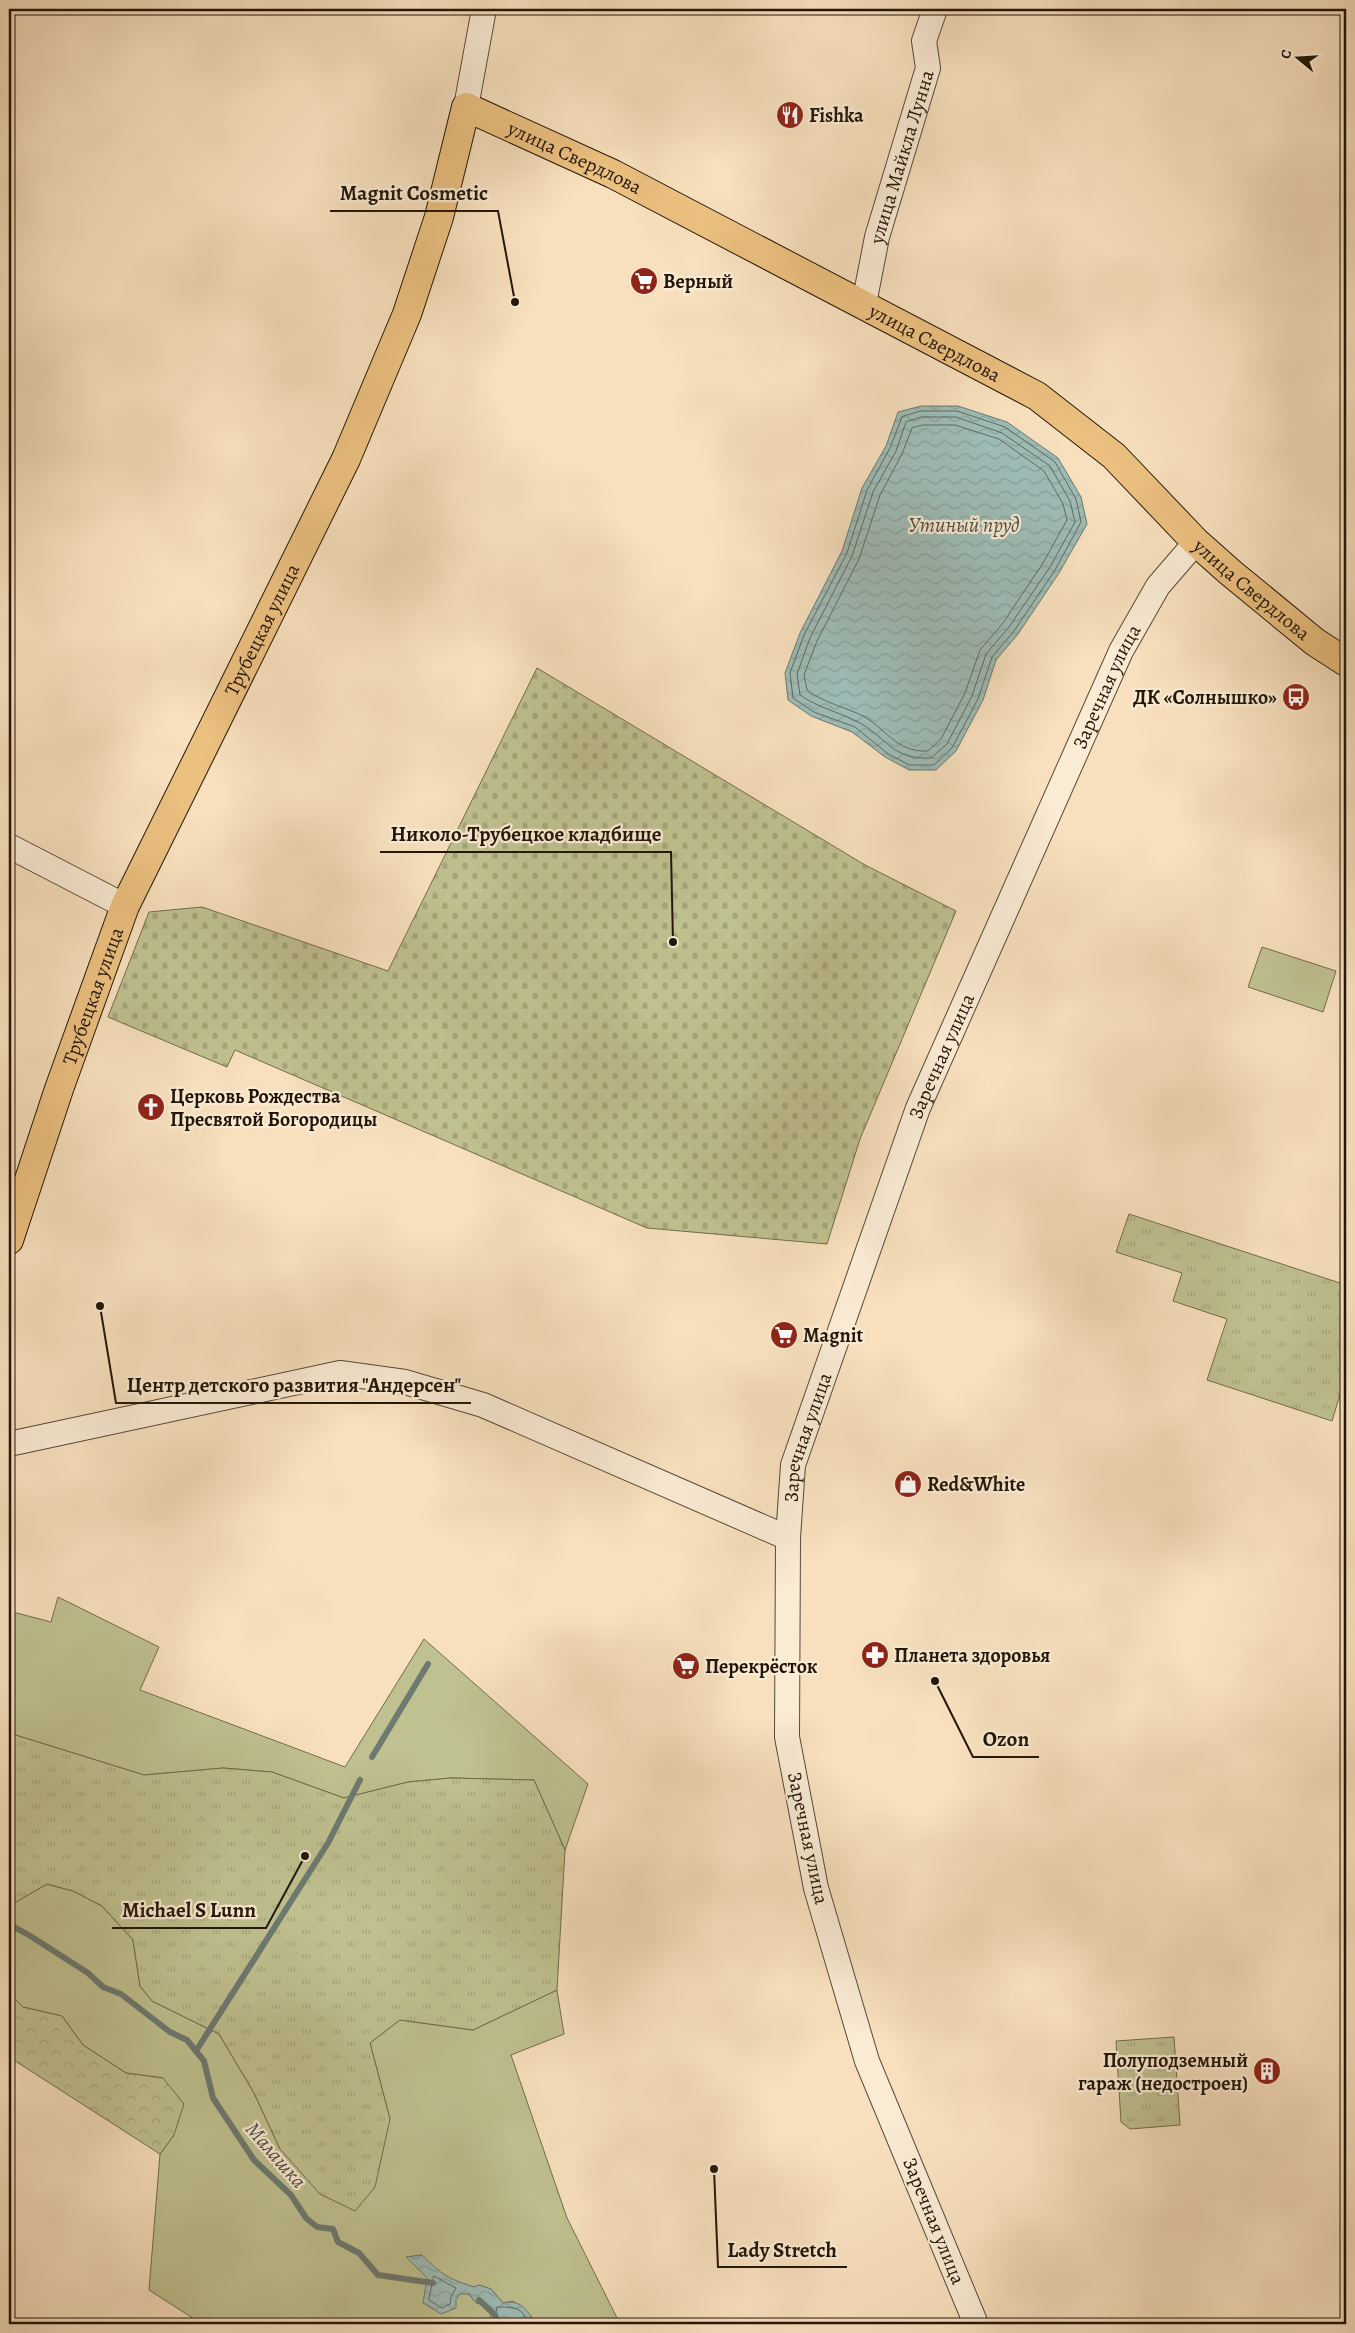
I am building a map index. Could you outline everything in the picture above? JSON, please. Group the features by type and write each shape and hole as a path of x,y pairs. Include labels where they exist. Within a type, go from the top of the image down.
{"main road":[{"name":"улица Свердлова","path":"466,107 613,174 1037,396 1114,456 1196,542 1231,574 1315,642 1346,662"},
{"name":"Трубецкая улица","path":"9,1240 59,1089 125,906 338,476 407,314 439,216 466,107"}],"street":[{"name":"Трубецкая улица","path":"466,107 484,9"},
{"name":"улица Майкла Лунна","path":"864,304 877,237 928,68 924,41 936,9"},
{"name":"Заречная улица","path":"976,2324 868,2061 816,1888 788,1737 788,1538 794,1465 928,1085 1121,651 1158,586 1196,542"},
{"path":"9,846 125,906"},
{"path":"9,1444 340,1373 404,1382 483,1405 788,1538"}],"green space":[{"path":"537,668 865,865 956,911 860,1139 827,1244 647,1228 235,1050 227,1067 108,1017 149,912 202,907 388,971"},
{"path":"1262,947 1336,971 1323,1012 1248,987"},
{"path":"1129,1214 1346,1285 1346,1375 1332,1421 1207,1380 1227,1319 1173,1301 1182,1273 1116,1252"},
{"path":"58,1597 159,1647 140,1690 345,1767 424,1639 588,1784 565,1850 534,1780 451,1778 408,1782 344,1798 272,1772 223,1768 144,1775 9,1733 9,1611 51,1622"},
{"path":"9,1733 144,1775 223,1768 272,1772 344,1798 408,1782 451,1778 534,1780 565,1850 557,1990 473,2030 400,2020 370,2043 390,2119 375,2187 355,2211 320,2194 280,2149 254,2093 219,2034 152,2001 140,1986 133,1940 102,1906 73,1891 47,1884 16,1902 9,1901"},
{"path":"47,1884 73,1891 102,1906 133,1940 140,1986 152,2001 219,2034 254,2093 280,2149 390,2119 370,2043 400,2020 473,2030 557,1990 564,2034 511,2055 567,2218 620,2324 531,2324 531,2316 513,2301 503,2303 491,2289 479,2285 474,2287 451,2279 440,2272 422,2255 406,2257 456,2299 460,2293 469,2294 476,2303 487,2305 492,2313 489,2323 202,2324 149,2290 160,2154 174,2135 163,2078 126,2073 83,2045 62,2016 23,2007 9,1993 9,1901 16,1902"},
{"path":"9,1993 23,2007 62,2016 83,2045 126,2073 163,2078 184,2104 174,2135 160,2154 9,2057"},
{"path":"1174,2037 1180,2125 1130,2129 1121,2122 1116,2041"}],"water":[{"name":"Утиный пруд","path":"921,406 958,406 1007,422 1058,458 1081,497 1087,524 1059,573 1018,634 996,660 983,700 956,751 936,770 909,770 885,757 852,732 811,716 788,700 785,673 800,633 842,551 862,488 886,446 898,412"},
{"path":"422,2255 451,2278 474,2287 479,2285 491,2289 503,2303 512,2302 519,2304 531,2316 531,2324 487,2324 492,2312 487,2305 476,2303 469,2294 460,2294 456,2299 456,2308 441,2314 423,2303 427,2278 406,2257"}],"waterway":[{"path":"372,1757 428,1664"},
{"path":"196,2051 328,1843 360,1780"},
{"name":"Малашка","path":"9,1927 16,1928 32,1937 88,1973 103,1987 121,1994 170,2032 187,2040 204,2061 213,2098 254,2160 291,2195 306,2218 317,2227 333,2229 338,2242 359,2253 378,2275 433,2283"},
{"name":"Малашка","path":"479,2300 495,2315 498,2324"}],"place":[{"name":"Fishka","path":"790,115"},
{"name":"Верный","path":"644,281"},
{"name":"Magnit Cosmetic","path":"515,302"},
{"name":"ДК «Солнышко»","path":"1296,697"},
{"name":"Николо-Трубецкое кладбище","path":"673,942"},
{"name":"Церковь Рождества Пресвятой Богородицы","path":"151,1107"},
{"name":"Центр детского развития \"Андерсен\"","path":"100,1306"},
{"name":"Magnit","path":"784,1335"},
{"name":"Red&White","path":"908,1484"},
{"name":"Планета здоровья","path":"875,1655"},
{"name":"Перекрёсток","path":"686,1666"},
{"name":"Ozon","path":"935,1681"},
{"name":"Michael S Lunn","path":"305,1856"},
{"name":"Полуподземный гараж (недостроен)","path":"1267,2071"},
{"name":"Lady Stretch","path":"714,2169"}]}
